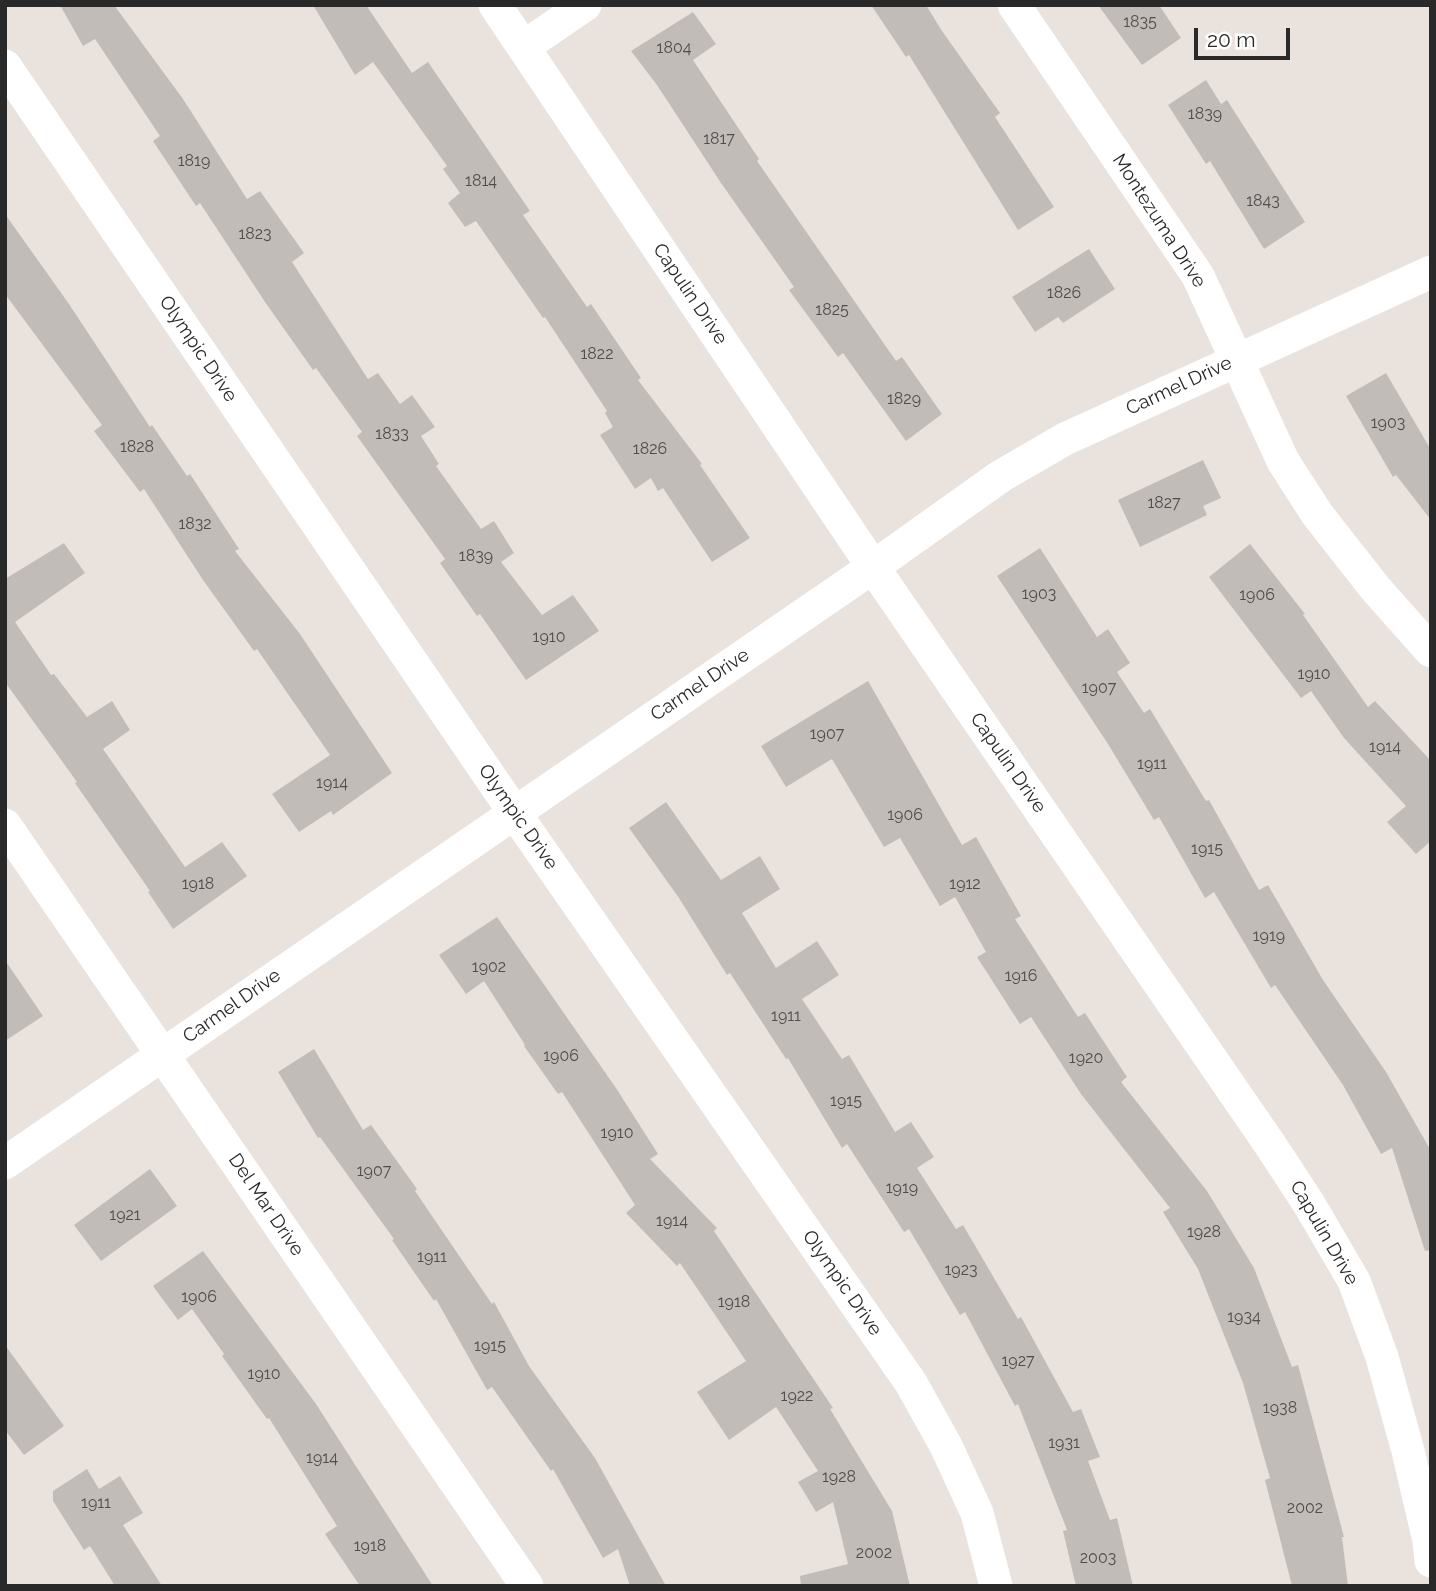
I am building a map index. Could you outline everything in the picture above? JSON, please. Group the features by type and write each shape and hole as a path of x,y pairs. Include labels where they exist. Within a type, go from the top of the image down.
{"street":[{"name":"Capulin Drive","path":"495,5 873,567 1272,1146 1354,1281 1382,1357 1408,1451 1429,1541 1431,1562"},
{"path":"524,46 586,5"},
{"name":"Montezuma Drive","path":"1014,5 1198,276 1238,358 1283,461 1317,514 1375,588 1431,651"},
{"name":"Olympic Drive","path":"5,66 514,812 911,1383 946,1446 976,1513 996,1586"},
{"name":"Carmel Drive","path":"5,1163 873,567 1001,476 1065,439 1431,272"},
{"name":"Del Mar Drive","path":"5,825 527,1586"}],"building":[{"path":"60,5 114,5 183,99 247,199 260,191 304,253 292,262 368,379 378,373 400,404 412,395 435,427 421,436 439,464 436,466 481,529 494,521 514,553 501,562 542,615 573,595 599,631 526,680 440,563 445,559 357,436 362,432 316,368 313,370 200,203 196,206 153,141 160,136 95,39 83,46"},
{"path":"313,5 366,5 412,73 428,62 530,211 523,215 587,307 591,304 641,378 638,380 702,464 700,465 750,538 712,562 663,488 658,491 651,478 635,489 600,435 613,427 605,413 607,411 545,317 543,318 476,221 465,227 448,203 460,193 443,169 447,166 373,62 355,75"},
{"path":"871,5 926,5 1000,113 995,117 1054,207 1018,230 909,55 906,57"},
{"path":"1098,5 1159,5 1181,38 1142,65"},
{"path":"693,12 716,44 693,60 759,159 757,161 896,361 902,357 942,414 906,441 843,353 838,357 789,290 794,287 631,51"},
{"path":"1206,80 1221,104 1227,100 1305,222 1264,249 1210,161 1206,164 1168,105"},
{"path":"5,214 69,304 150,427 152,425 187,476 190,474 239,549 235,551 300,634 392,773 333,815 331,811 299,832 272,794 330,755 257,649 254,651 203,580 144,489 140,492 94,431 102,425 5,294"},
{"path":"1089,249 1115,289 1063,323 1058,317 1035,332 1012,297"},
{"path":"1386,373 1431,450 1431,520 1396,475 1393,477 1346,396"},
{"path":"1203,460 1221,498 1203,506 1207,515 1140,547 1118,500"},
{"path":"64,543 85,573 15,622 51,675 54,674 87,717 112,701 130,730 103,749 185,867 222,842 247,876 173,929 75,783 77,782 5,682 5,579"},
{"path":"1250,544 1305,614 1303,615 1368,707 1375,701 1431,761 1431,841 1416,854 1387,822 1406,806 1344,738 1311,691 1301,698 1209,577"},
{"path":"1040,548 1097,637 1108,629 1130,663 1117,672 1144,713 1150,709 1206,801 1209,800 1259,890 1268,885 1323,980 1386,1072 1431,1151 1431,1250 1425,1251 1392,1148 1381,1154 1343,1085 1275,985 1271,988 1214,892 1205,898 1159,817 1154,820 1108,744 997,576"},
{"path":"868,681 962,845 976,837 1021,916 1015,919 1078,1017 1085,1013 1127,1077 1121,1082 1207,1191 1254,1268 1292,1367 1298,1365 1344,1537 1348,1586 1292,1586 1265,1480 1270,1478 1243,1383 1198,1269 1163,1212 1170,1208 1081,1094 1031,1017 1020,1024 977,957 986,952 955,897 940,906 900,838 884,847 832,759 786,787 761,746"},
{"path":"666,802 721,880 760,856 780,889 742,913 776,968 817,941 839,975 802,999 842,1059 849,1055 895,1132 911,1122 934,1157 917,1168 956,1229 963,1225 1018,1319 1021,1317 1073,1412 1081,1409 1100,1457 1088,1461 1110,1520 1117,1518 1133,1586 1076,1586 1063,1531 1067,1530 1018,1404 1015,1406 965,1312 960,1315 909,1229 904,1232 847,1144 842,1148 788,1058 786,1059 730,973 727,975 679,898 629,828"},
{"path":"497,917 616,1088 658,1154 650,1159 717,1228 714,1231 833,1408 830,1409 892,1511 910,1586 801,1586 800,1576 848,1564 833,1502 816,1512 798,1482 818,1471 776,1407 729,1440 697,1392 746,1361 680,1263 677,1266 626,1213 635,1205 562,1092 558,1094 524,1046 484,981 466,994 439,955"},
{"path":"5,960 43,1016 5,1041"},
{"path":"314,1049 363,1130 371,1125 417,1189 415,1191 492,1304 494,1302 529,1366 595,1458 666,1586 630,1586 618,1549 603,1558 553,1469 551,1471 492,1387 487,1390 436,1299 434,1301 392,1240 394,1239 320,1137 318,1138 278,1072"},
{"path":"150,1169 177,1206 101,1261 74,1225"},
{"path":"203,1251 316,1404 433,1586 360,1586 325,1534 337,1526 269,1418 267,1419 222,1356 224,1354 192,1309 178,1320 153,1286"},
{"path":"5,1345 64,1426 24,1455 5,1430"},
{"path":"87,1469 99,1489 120,1476 143,1513 123,1525 162,1586 115,1586 90,1546 84,1550 53,1501 53,1491"}]}
